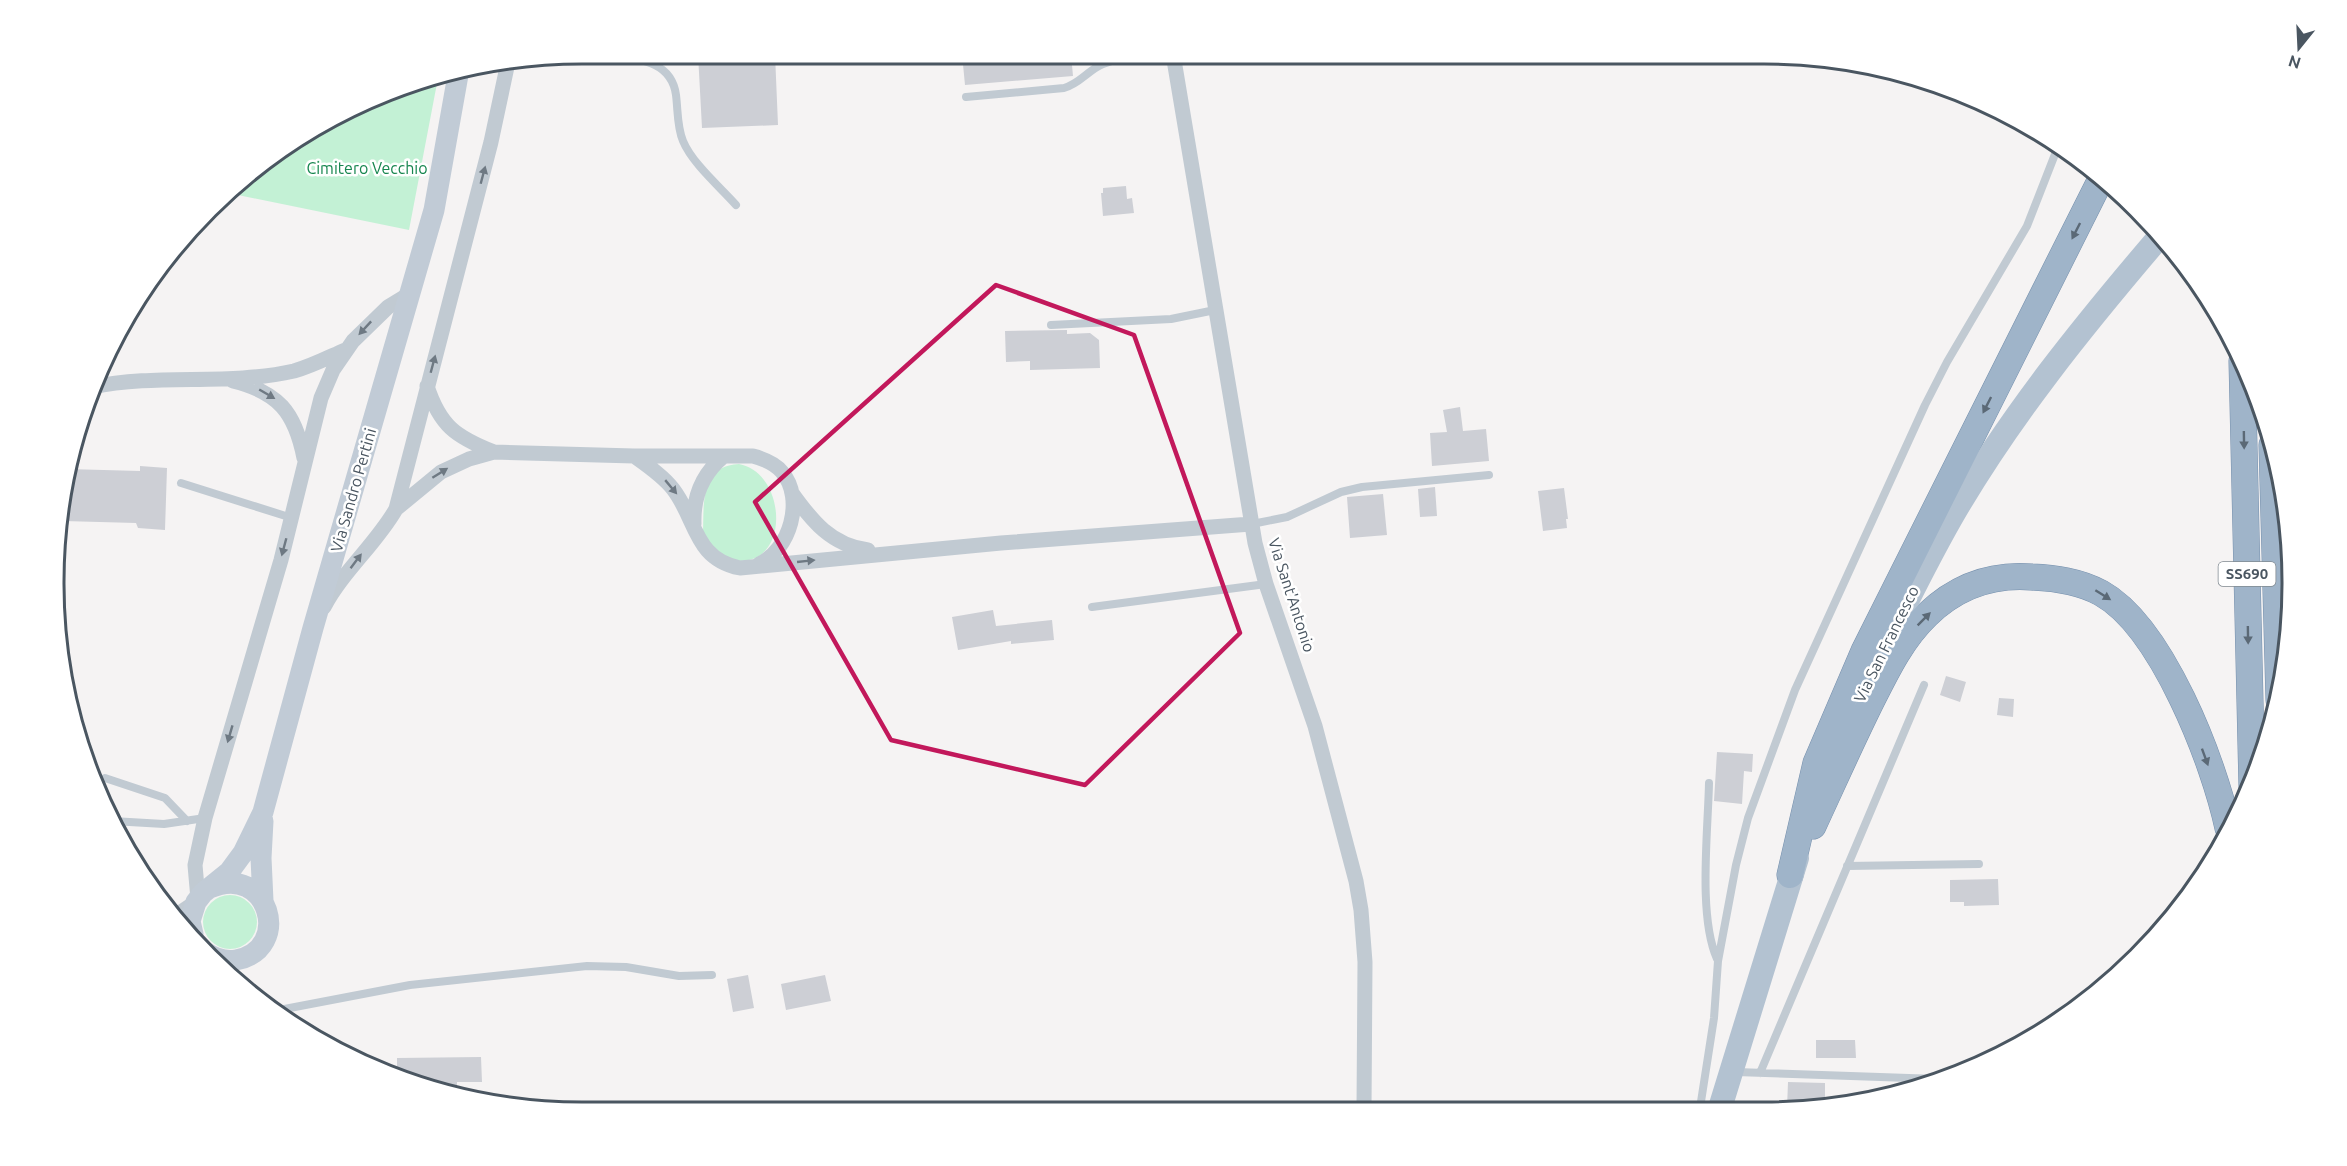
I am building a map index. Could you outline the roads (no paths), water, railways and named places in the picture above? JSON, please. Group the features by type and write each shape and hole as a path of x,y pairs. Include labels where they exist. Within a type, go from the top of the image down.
{"highway":[{"path":"1791,875 1816,763 1864,651 2097,186"},
{"name":"SS690","path":"2243,384 2251,759"},
{"name":"SS690","path":"2273,481 2277,658"},
{"path":"1791,875 1862,720 1903,643 1927,615 1955,593 1974,584 2000,578 2042,577 2079,584 2109,598 2132,620 2164,664 2181,699 2208,765 2225,819"}],"main road":[{"name":"Via Sandro Pertini","path":"195,901 229,872 243,853 263,812 313,628 434,210 457,80"},
{"name":"Via San Francesco","path":"1722,1102 1791,875 1824,778 1859,699 1914,586 1952,517 1994,449 2043,379 2091,316 2155,242"},
{"path":"237,969 244,958 262,944 269,923 263,901 261,858 263,812"},
{"path":"190,921 195,901 219,884 239,884 257,893 263,901"},
{"path":"227,960 244,958"}],"street":[{"name":"Via Sant'Antonio","path":"1175,64 1251,524 1266,584 1315,726 1359,896 1365,978 1364,1102"},
{"path":"313,628 329,598 360,555 386,527 396,509 492,141 506,70"},
{"path":"195,901 195,865 205,818 292,518 321,398 333,370 346,350 387,307 411,293"},
{"path":"104,385 138,381 256,376 293,371 346,350"},
{"path":"212,378 230,380 256,388 279,401 294,423 305,463"},
{"path":"427,386 436,409 445,423 468,441 494,452"},
{"path":"396,509 441,472 469,459 494,452 634,456 753,456 766,461 782,472 792,493 814,522 828,535 857,549 892,552"},
{"path":"634,456 656,472 674,490 688,513 703,546 716,558 730,566 748,568 892,552 1251,524"},
{"path":"694,529 694,505 699,487 709,470 724,456"},
{"path":"748,568 766,561 782,546 791,520 792,493"}],"lane":[{"path":"651,64 666,72 674,86 680,132 687,149 736,206"},
{"path":"966,97 1064,88 1077,83 1104,64"},
{"path":"1701,1102 1714,1018 1718,961 1736,865 1748,818 1796,690 1936,383 2027,226 2054,154"},
{"path":"1050,325 1171,319 1215,310"},
{"path":"1251,524 1287,517 1352,490 1489,475"},
{"path":"181,483 292,518"},
{"path":"1092,607 1266,584"},
{"path":"1760,1073 1924,686"},
{"path":"105,778 165,798 187,821"},
{"path":"1709,783 1707,919 1712,946 1718,961"},
{"path":"123,822 164,825 205,818"},
{"path":"1847,866 1979,864"},
{"path":"287,1009 410,986 587,966 626,967 679,976 712,975"},
{"path":"1731,1071 1917,1078"}],"park label":[{"name":"Cimitero Vecchio","path":"367,168"}]}
